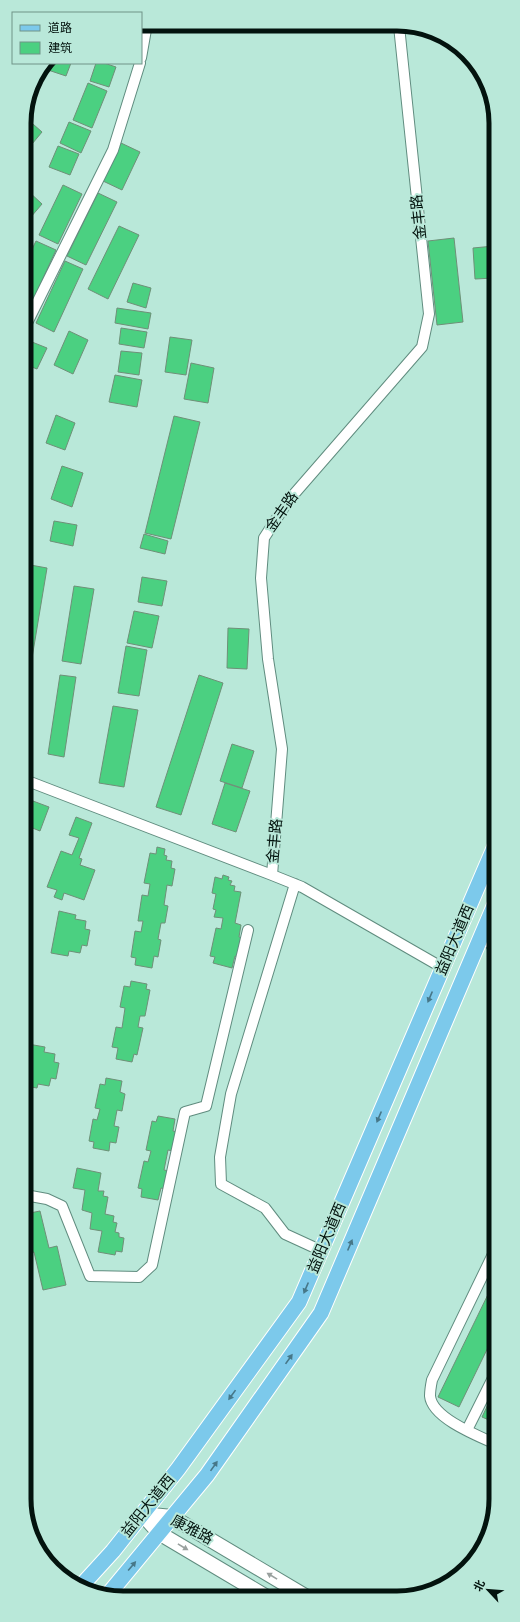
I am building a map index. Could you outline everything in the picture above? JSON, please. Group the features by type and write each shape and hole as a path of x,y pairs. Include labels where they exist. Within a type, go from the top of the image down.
{"main road":[{"name":"益阳大道西","path":"84,1582 113,1551 178,1469 299,1302 489,860"},
{"name":"益阳大道西","path":"112,1590 207,1475 321,1313 489,918"},
{"name":"康雅路","path":"142,1514 172,1517 297,1591"},
{"name":"康雅路","path":"142,1514 159,1534 256,1591"}],"street":[{"path":"142,52 146,31"},
{"name":"金丰路","path":"400,31 429,314 422,347 288,501 264,538 262,586 268,659 282,749 272,875 295,884 443,968"},
{"path":"31,315 114,150 140,64"},
{"path":"31,782 272,875"},
{"path":"295,884 231,1094 220,1157 221,1184 265,1208 285,1234 322,1251"},
{"path":"31,1196 47,1199 62,1206 90,1276 139,1277 152,1265 185,1112 206,1106 248,930"},
{"path":"483,932 489,942"},
{"path":"489,1264 432,1380 430,1397 435,1408 454,1425 489,1441"},
{"path":"467,1430 489,1386"}],"building":[{"path":"52,64 71,64 66,76 48,70"},
{"path":"96,64 107,64 116,67 109,87 90,81"},
{"path":"88,83 107,91 92,128 73,120"},
{"path":"31,122 42,132 32,144 31,143"},
{"path":"69,122 91,131 81,153 60,143"},
{"path":"121,143 140,152 122,190 103,181"},
{"path":"58,146 79,154 70,175 49,167"},
{"path":"63,185 82,194 58,244 39,235"},
{"path":"98,193 117,202 86,265 67,256"},
{"path":"31,194 42,204 31,217"},
{"path":"119,226 139,235 108,299 88,289"},
{"path":"454,238 463,322 437,325 428,241"},
{"path":"36,241 56,250 31,304 31,251"},
{"path":"489,246 489,278 475,279 473,248"},
{"path":"65,261 83,269 54,332 36,323"},
{"path":"133,283 151,288 146,308 127,302"},
{"path":"117,308 151,313 148,329 115,323"},
{"path":"121,328 147,332 144,348 119,344"},
{"path":"69,331 88,340 73,374 54,365"},
{"path":"170,337 192,340 186,375 165,372"},
{"path":"31,342 47,348 37,369 31,367"},
{"path":"121,351 142,353 139,375 118,372"},
{"path":"191,363 214,368 208,403 184,399"},
{"path":"115,375 142,380 137,407 109,402"},
{"path":"56,415 75,423 65,450 46,443"},
{"path":"174,416 200,422 171,539 145,533"},
{"path":"62,466 83,473 72,507 51,499"},
{"path":"54,521 77,525 73,546 50,541"},
{"path":"144,534 168,541 165,554 140,548"},
{"path":"31,565 47,568 31,658"},
{"path":"142,577 167,581 162,606 138,602"},
{"path":"74,586 94,589 81,664 62,661"},
{"path":"134,611 159,616 152,648 127,643"},
{"path":"228,628 249,629 247,669 227,668"},
{"path":"126,646 147,650 139,696 118,693"},
{"path":"60,675 76,677 64,757 48,754"},
{"path":"199,675 223,683 181,815 156,807"},
{"path":"113,706 138,710 124,787 99,783"},
{"path":"232,744 254,751 242,788 220,781"},
{"path":"225,783 250,791 236,832 212,824"},
{"path":"31,800 49,807 40,831 31,827"},
{"path":"76,817 92,823 79,858 82,859 80,865 95,870 84,900 64,893 62,900 54,897 57,890 47,887 61,851 72,855 79,838 69,835"},
{"path":"157,847 165,849 164,855 167,856 166,860 172,861 171,868 175,869 172,886 167,885 164,905 168,906 165,923 161,923 158,939 161,940 158,957 154,956 152,968 135,965 136,958 131,957 135,931 141,932 143,921 138,921 142,895 148,896 150,884 144,883 150,853 156,854"},
{"path":"223,875 229,877 228,880 232,881 230,885 235,886 234,891 241,892 235,923 241,925 239,937 242,938 237,957 235,956 232,968 213,963 215,957 210,956 216,928 221,929 223,918 214,917 216,910 213,909 216,894 212,893 215,877 222,879"},
{"path":"59,911 76,915 75,919 86,921 85,929 90,930 87,946 82,945 80,953 69,951 68,956 51,953"},
{"path":"131,981 147,984 146,989 150,990 145,1016 140,1016 138,1027 143,1028 137,1055 134,1054 132,1062 116,1059 118,1048 112,1047 116,1027 122,1028 125,1008 120,1007 124,986 130,987"},
{"path":"31,1045 45,1047 44,1052 55,1054 54,1062 59,1063 56,1079 51,1078 49,1086 38,1084 37,1088 31,1087"},
{"path":"106,1078 122,1081 120,1092 125,1094 122,1111 117,1110 114,1126 119,1127 116,1143 110,1142 109,1151 93,1148 94,1142 89,1141 93,1119 97,1120 100,1109 95,1108 100,1084 105,1085"},
{"path":"158,1116 175,1119 173,1131 177,1132 173,1151 168,1150 164,1170 169,1171 165,1189 161,1188 158,1200 141,1197 142,1189 138,1188 144,1161 148,1162 151,1151 146,1150 152,1121 156,1122"},
{"path":"77,1168 101,1173 98,1191 104,1191 103,1196 108,1197 105,1214 114,1216 113,1222 117,1223 115,1232 119,1233 119,1237 124,1238 122,1252 116,1251 115,1255 98,1252 102,1231 90,1229 92,1213 82,1210 85,1190 73,1188"},
{"path":"40,1211 49,1248 57,1246 66,1285 43,1290 34,1252 31,1253 31,1213"},
{"path":"489,1292 489,1345 459,1407 438,1397"},
{"path":"489,1402 489,1420 482,1417"}]}
